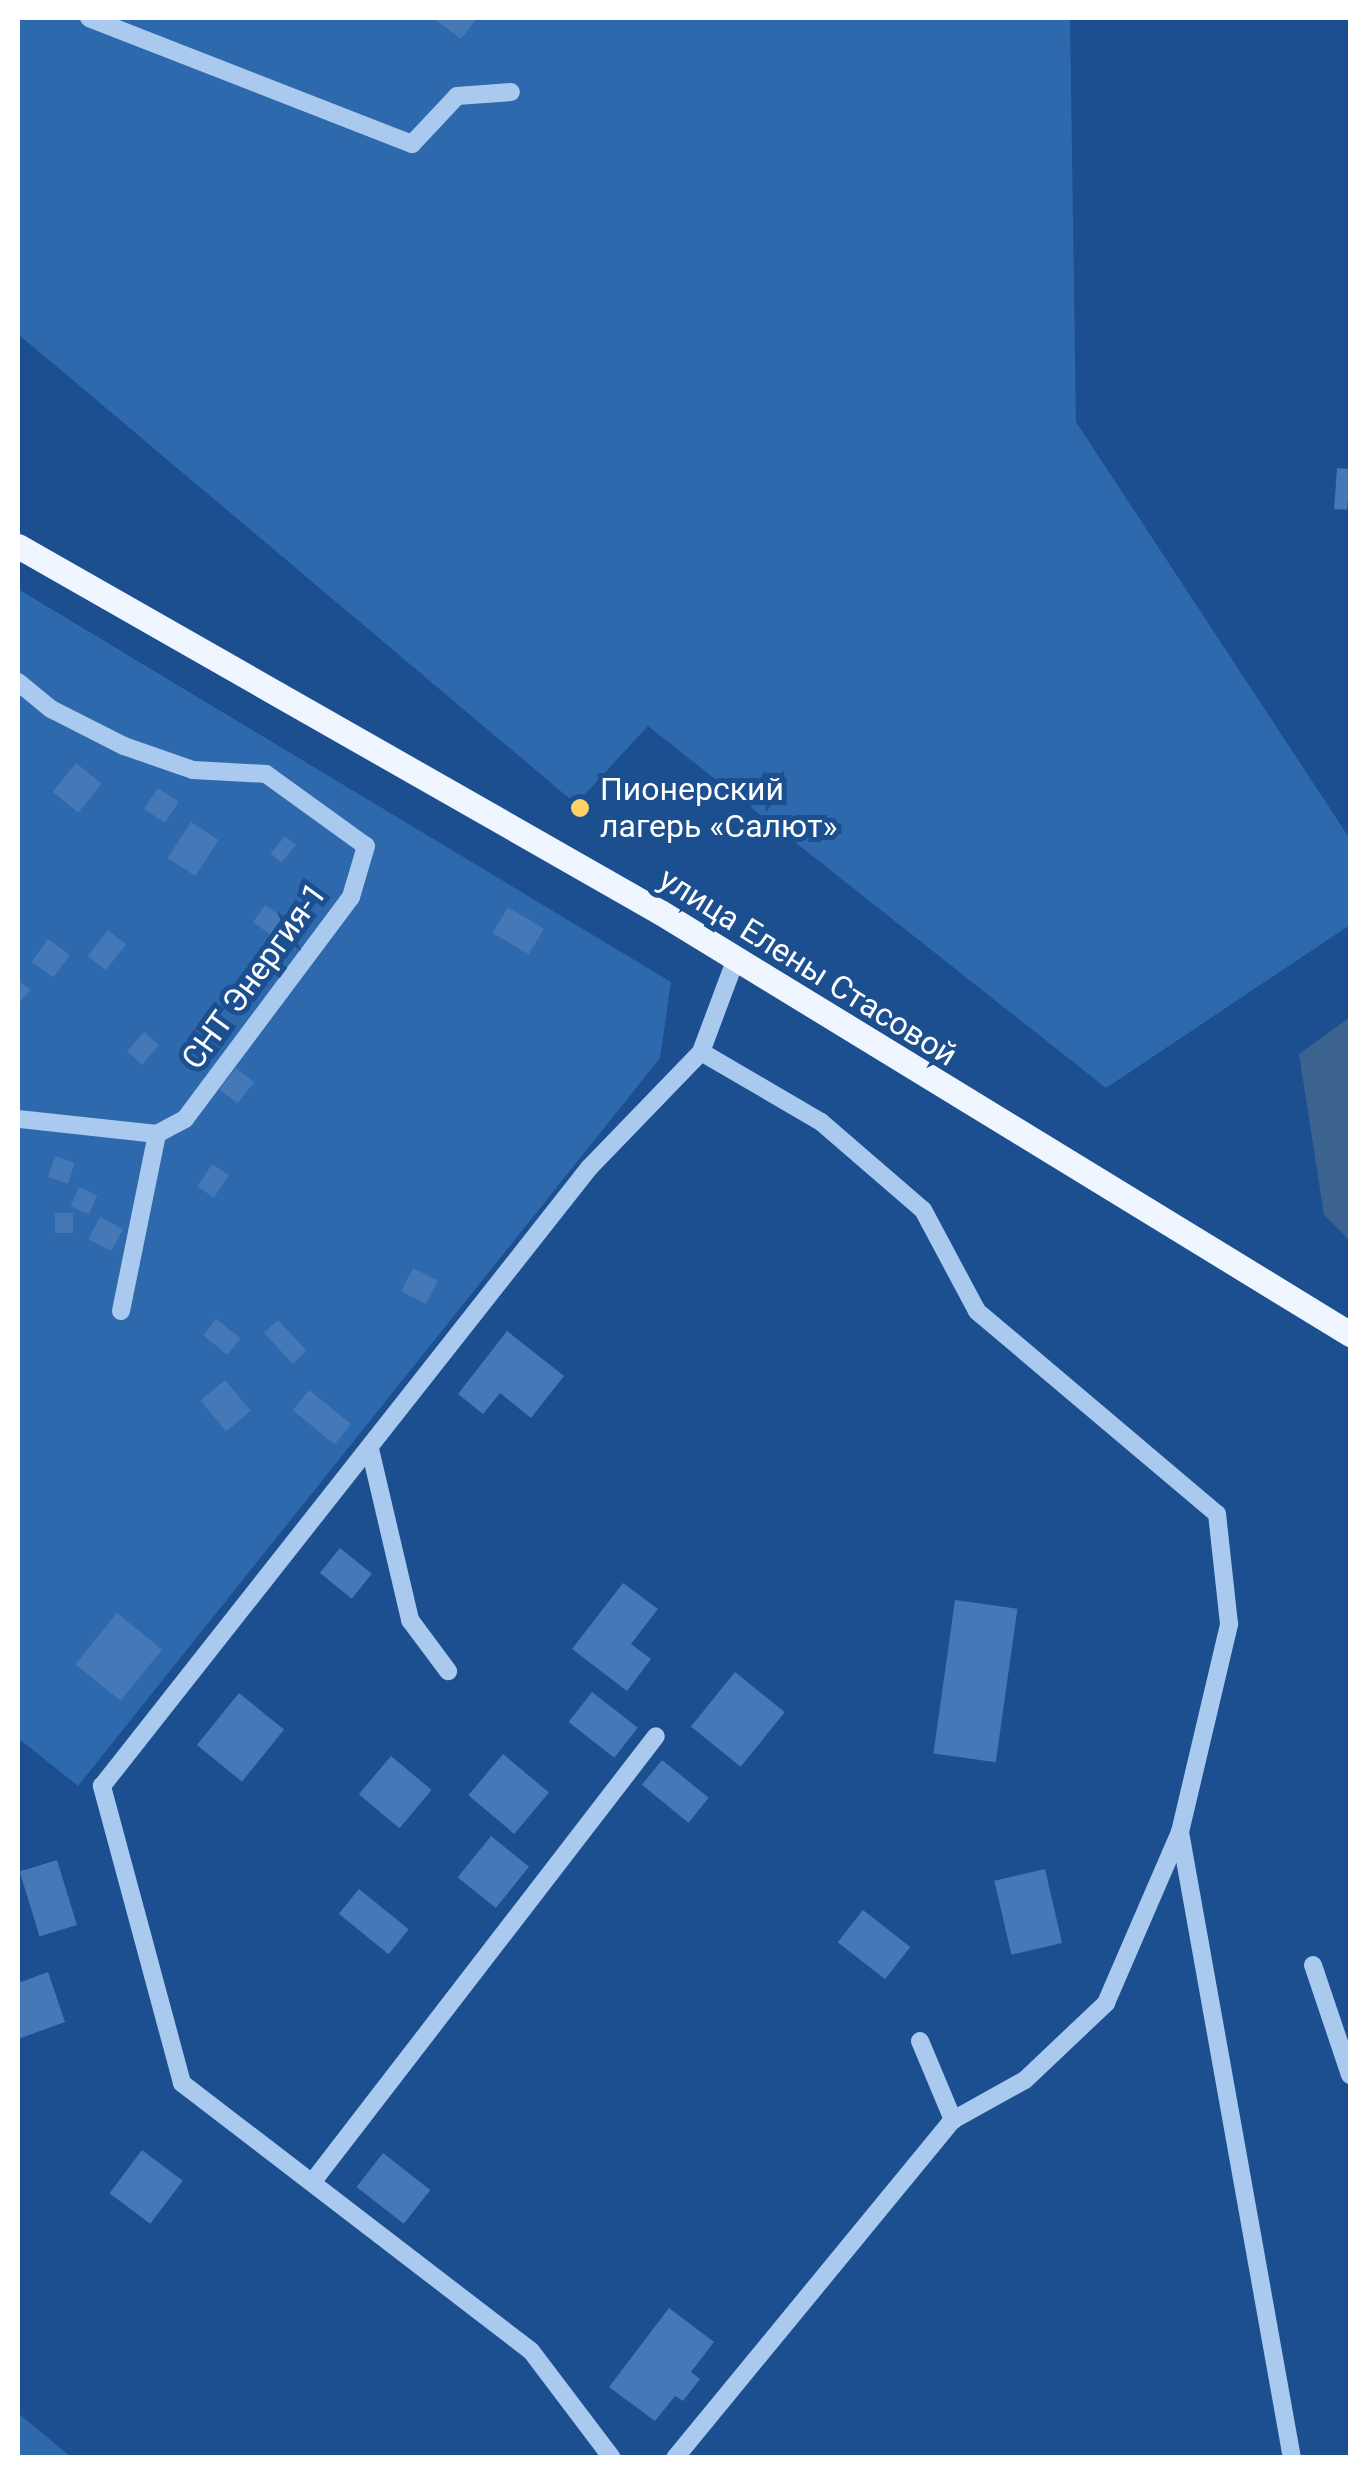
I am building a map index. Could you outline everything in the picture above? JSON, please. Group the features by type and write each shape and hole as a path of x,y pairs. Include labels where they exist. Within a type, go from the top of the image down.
{"main road":[{"name":"улица Елены Стасовой","path":"18,552 735,960 1350,1334"}],"street":[{"path":"89,18 412,144 457,96 512,92"},
{"name":"СНТ Энергия-1","path":"18,682 51,709 124,746 193,770 266,774 366,846 351,897 185,1119 158,1134"},
{"path":"612,2458 531,2351 314,2180 182,2083 102,1786 588,1168 701,1052 735,960"},
{"path":"675,2458 953,2120 1026,2080 1106,2002 1180,1832 1229,1624 1217,1514 977,1311 923,1210 821,1122 701,1052"},
{"path":"18,1120 158,1134 121,1311"},
{"path":"370,1449 410,1620 448,1671"},
{"path":"314,2180 656,1736"},
{"path":"1180,1832 1292,2458"},
{"path":"1313,1965 1350,2075"},
{"path":"920,2041 953,2120"}],"shaded area":[{"path":"18,18 1070,18 1076,422 1350,839 1350,925 1106,1088 648,726 576,804 18,334"},
{"path":"18,589 671,982 660,1058 78,1786 18,1738"},
{"path":"1350,1017 1350,1241 1324,1215 1299,1054"},
{"path":"18,2413 71,2457 18,2457"}],"building":[{"path":"433,18 477,18 461,39"},
{"path":"1337,468 1350,469 1347,510 1334,509"},
{"path":"76,763 102,784 78,813 53,792"},
{"path":"158,788 179,802 165,823 144,809"},
{"path":"191,822 219,840 195,876 168,858"},
{"path":"285,836 296,845 281,863 271,854"},
{"path":"265,905 289,922 277,939 253,922"},
{"path":"508,907 544,929 529,954 493,933"},
{"path":"108,930 126,944 106,970 88,956"},
{"path":"48,939 70,955 53,978 32,962"},
{"path":"18,980 30,990 18,1005"},
{"path":"144,1032 159,1045 142,1065 127,1052"},
{"path":"236,1068 254,1082 238,1103 219,1089"},
{"path":"55,1156 75,1163 68,1184 48,1177"},
{"path":"212,1164 229,1175 214,1198 197,1187"},
{"path":"79,1187 97,1195 89,1214 70,1206"},
{"path":"55,1213 73,1213 73,1233 55,1233"},
{"path":"100,1217 123,1229 111,1251 88,1239"},
{"path":"413,1268 438,1281 426,1304 401,1291"},
{"path":"216,1319 240,1338 227,1355 203,1336"},
{"path":"278,1320 307,1351 293,1364 264,1333"},
{"path":"507,1331 564,1376 531,1418 500,1393 483,1414 458,1394"},
{"path":"225,1380 251,1411 226,1431 200,1401"},
{"path":"309,1390 351,1424 335,1444 293,1410"},
{"path":"340,1548 372,1574 352,1599 320,1573"},
{"path":"623,1583 658,1609 631,1644 651,1659 627,1691 572,1649"},
{"path":"955,1600 1017,1609 996,1762 933,1753"},
{"path":"117,1613 162,1650 121,1701 75,1664"},
{"path":"735,1672 785,1712 741,1767 691,1726"},
{"path":"592,1692 638,1728 614,1758 569,1722"},
{"path":"239,1693 284,1730 242,1782 197,1745"},
{"path":"503,1754 549,1793 514,1834 468,1795"},
{"path":"391,1756 432,1790 399,1828 359,1794"},
{"path":"662,1760 709,1798 688,1823 642,1785"},
{"path":"491,1836 529,1867 496,1908 458,1877"},
{"path":"57,1860 77,1925 40,1936 20,1871"},
{"path":"1045,1869 1062,1943 1011,1955 994,1881"},
{"path":"359,1889 409,1929 389,1954 339,1914"},
{"path":"863,1910 910,1947 885,1979 838,1942"},
{"path":"48,1972 65,2022 18,2039 18,1983"},
{"path":"142,2150 183,2181 150,2224 110,2193"},
{"path":"383,2153 430,2190 404,2224 357,2187"},
{"path":"669,2308 714,2342 691,2372 700,2379 683,2401 675,2396 655,2421 609,2387"}],"place":[{"name":"Пионерский лагерь «Салют»","path":"580,808"}]}
